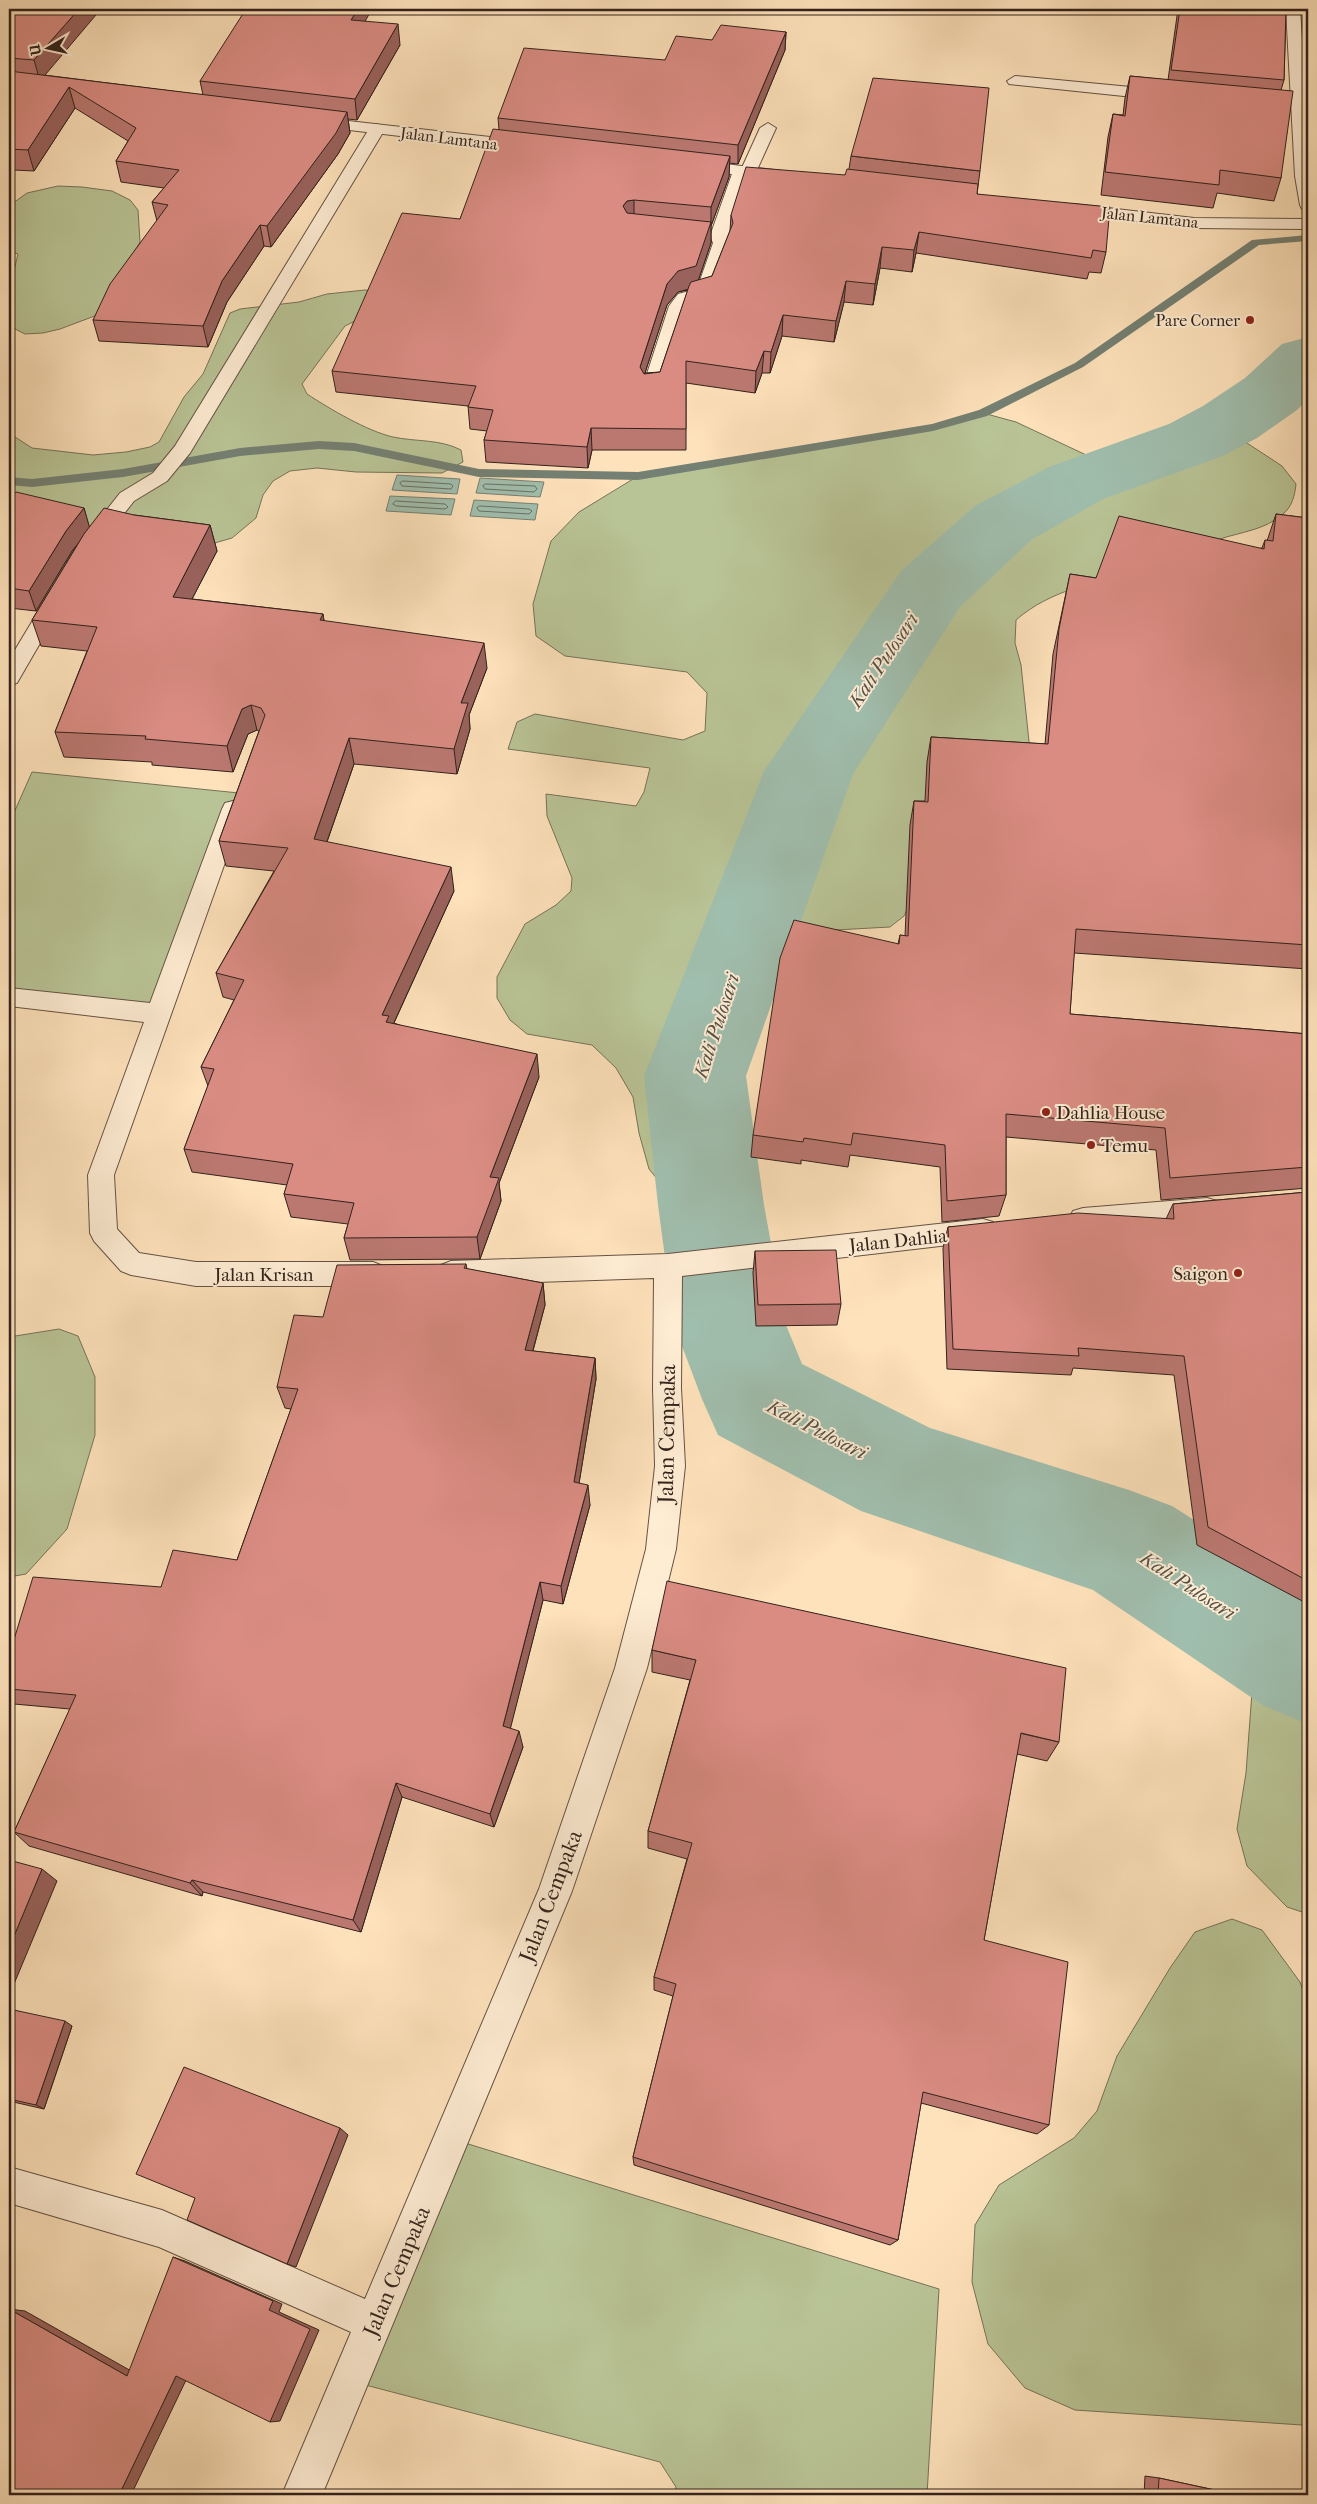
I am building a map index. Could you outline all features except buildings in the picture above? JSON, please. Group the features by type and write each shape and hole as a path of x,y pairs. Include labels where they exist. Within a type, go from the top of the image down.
{"street":[{"path":"1293,9 1304,108 1303,176 1308,205"},
{"path":"1015,81 1182,97"},
{"path":"1280,106 1304,108"},
{"name":"Jalan Lamtana","path":"301,121 544,148"},
{"path":"651,389 678,306 684,298 704,293 707,287 722,244 719,236 745,171 768,128"},
{"path":"81,556 127,498 160,477 183,449 377,129"},
{"path":"682,164 798,178"},
{"name":"Jalan Lamtana","path":"1055,207 1194,223 1308,224"},
{"path":"700,234 719,236"},
{"path":"9,678 66,580"},
{"name":"Jalan Krisan","path":"242,784 101,1175 104,1232 131,1263 196,1274 412,1274 668,1266"},
{"path":"9,997 159,1014"},
{"path":"1059,1222 1232,1207"},
{"name":"Jalan Dahlia","path":"668,1266 1010,1227"},
{"name":"Jalan Cempaka","path":"302,2495 554,1891 631,1668 661,1549 670,1466 667,1388 668,1266"},
{"path":"9,2185 162,2229 374,2323"}],"green space":[{"path":"58,186 112,191 130,200 138,210 140,242 100,314 60,329 43,333 25,334 15,329 11,311 12,282 18,254 9,251 9,206 27,193"},
{"path":"365,290 408,295 345,326 302,384 307,394 349,419 383,434 402,439 437,442 453,446 461,450 463,462 442,473 356,472 317,468 290,471 273,481 263,495 256,518 232,538 176,554 94,564 9,557 9,433 32,448 93,455 126,452 150,447 159,442 184,397 203,374 230,313 240,309 299,302 327,294"},
{"path":"983,413 1016,422 1116,469 1196,440 1221,426 1282,466 1296,484 1294,496 1286,511 1269,524 1058,594 1043,601 1016,620 1015,643 1021,665 1030,751 912,899 904,916 890,927 817,931 793,935 771,948 749,986 743,1043 730,1082 729,1130 724,1151 683,1184 658,1180 649,1169 639,1133 633,1097 616,1068 592,1045 527,1034 510,1020 497,998 497,977 525,924 556,905 571,891 572,878 547,816 546,794 636,806 644,792 650,768 508,749 517,722 535,714 683,740 705,731 707,693 687,672 565,656 536,636 533,604 551,541 579,512 638,476 933,427"},
{"path":"32,772 239,793 159,1014 9,997 9,824"},
{"path":"59,1329 78,1336 95,1377 95,1435 67,1529 26,1574 9,1577 9,1337"},
{"path":"1303,1659 1308,1663 1308,1914 1287,1907 1247,1866 1237,1829 1246,1773 1252,1692 1273,1663"},
{"path":"1232,1919 1262,1930 1300,1982 1308,2004 1308,2428 1302,2425 1075,2410 1025,2388 988,2344 972,2282 975,2225 999,2185 1074,2138 1097,2111 1117,2056 1170,1968 1195,1932"},
{"path":"452,2139 939,2289 927,2495 847,2495 831,2492 827,2495 675,2495 676,2487 660,2462 350,2381"}],"water":[{"path":"397,475 460,479 457,494 392,490"},
{"path":"480,478 544,482 540,497 476,493"},
{"path":"390,496 455,499 451,515 386,511"},
{"path":"474,500 538,504 535,520 470,516"}],"waterway":[{"path":"9,481 32,483 123,473 240,452 319,445 354,447 479,473 638,476 933,427 983,413 1079,365 1256,242 1308,238"},
{"name":"Kali Pulosari","path":"1308,359 1271,394 1230,422 1196,440 1076,483 1003,523 930,589 809,771 695,1076 711,1205 730,1325 759,1399 903,1473 1129,1546 1308,1663"}],"place":[{"name":"Pare Corner","path":"1250,320"},
{"name":"Dahlia House","path":"1046,1112"},
{"name":"Temu","path":"1091,1145"},
{"name":"Saigon","path":"1238,1273"}]}
